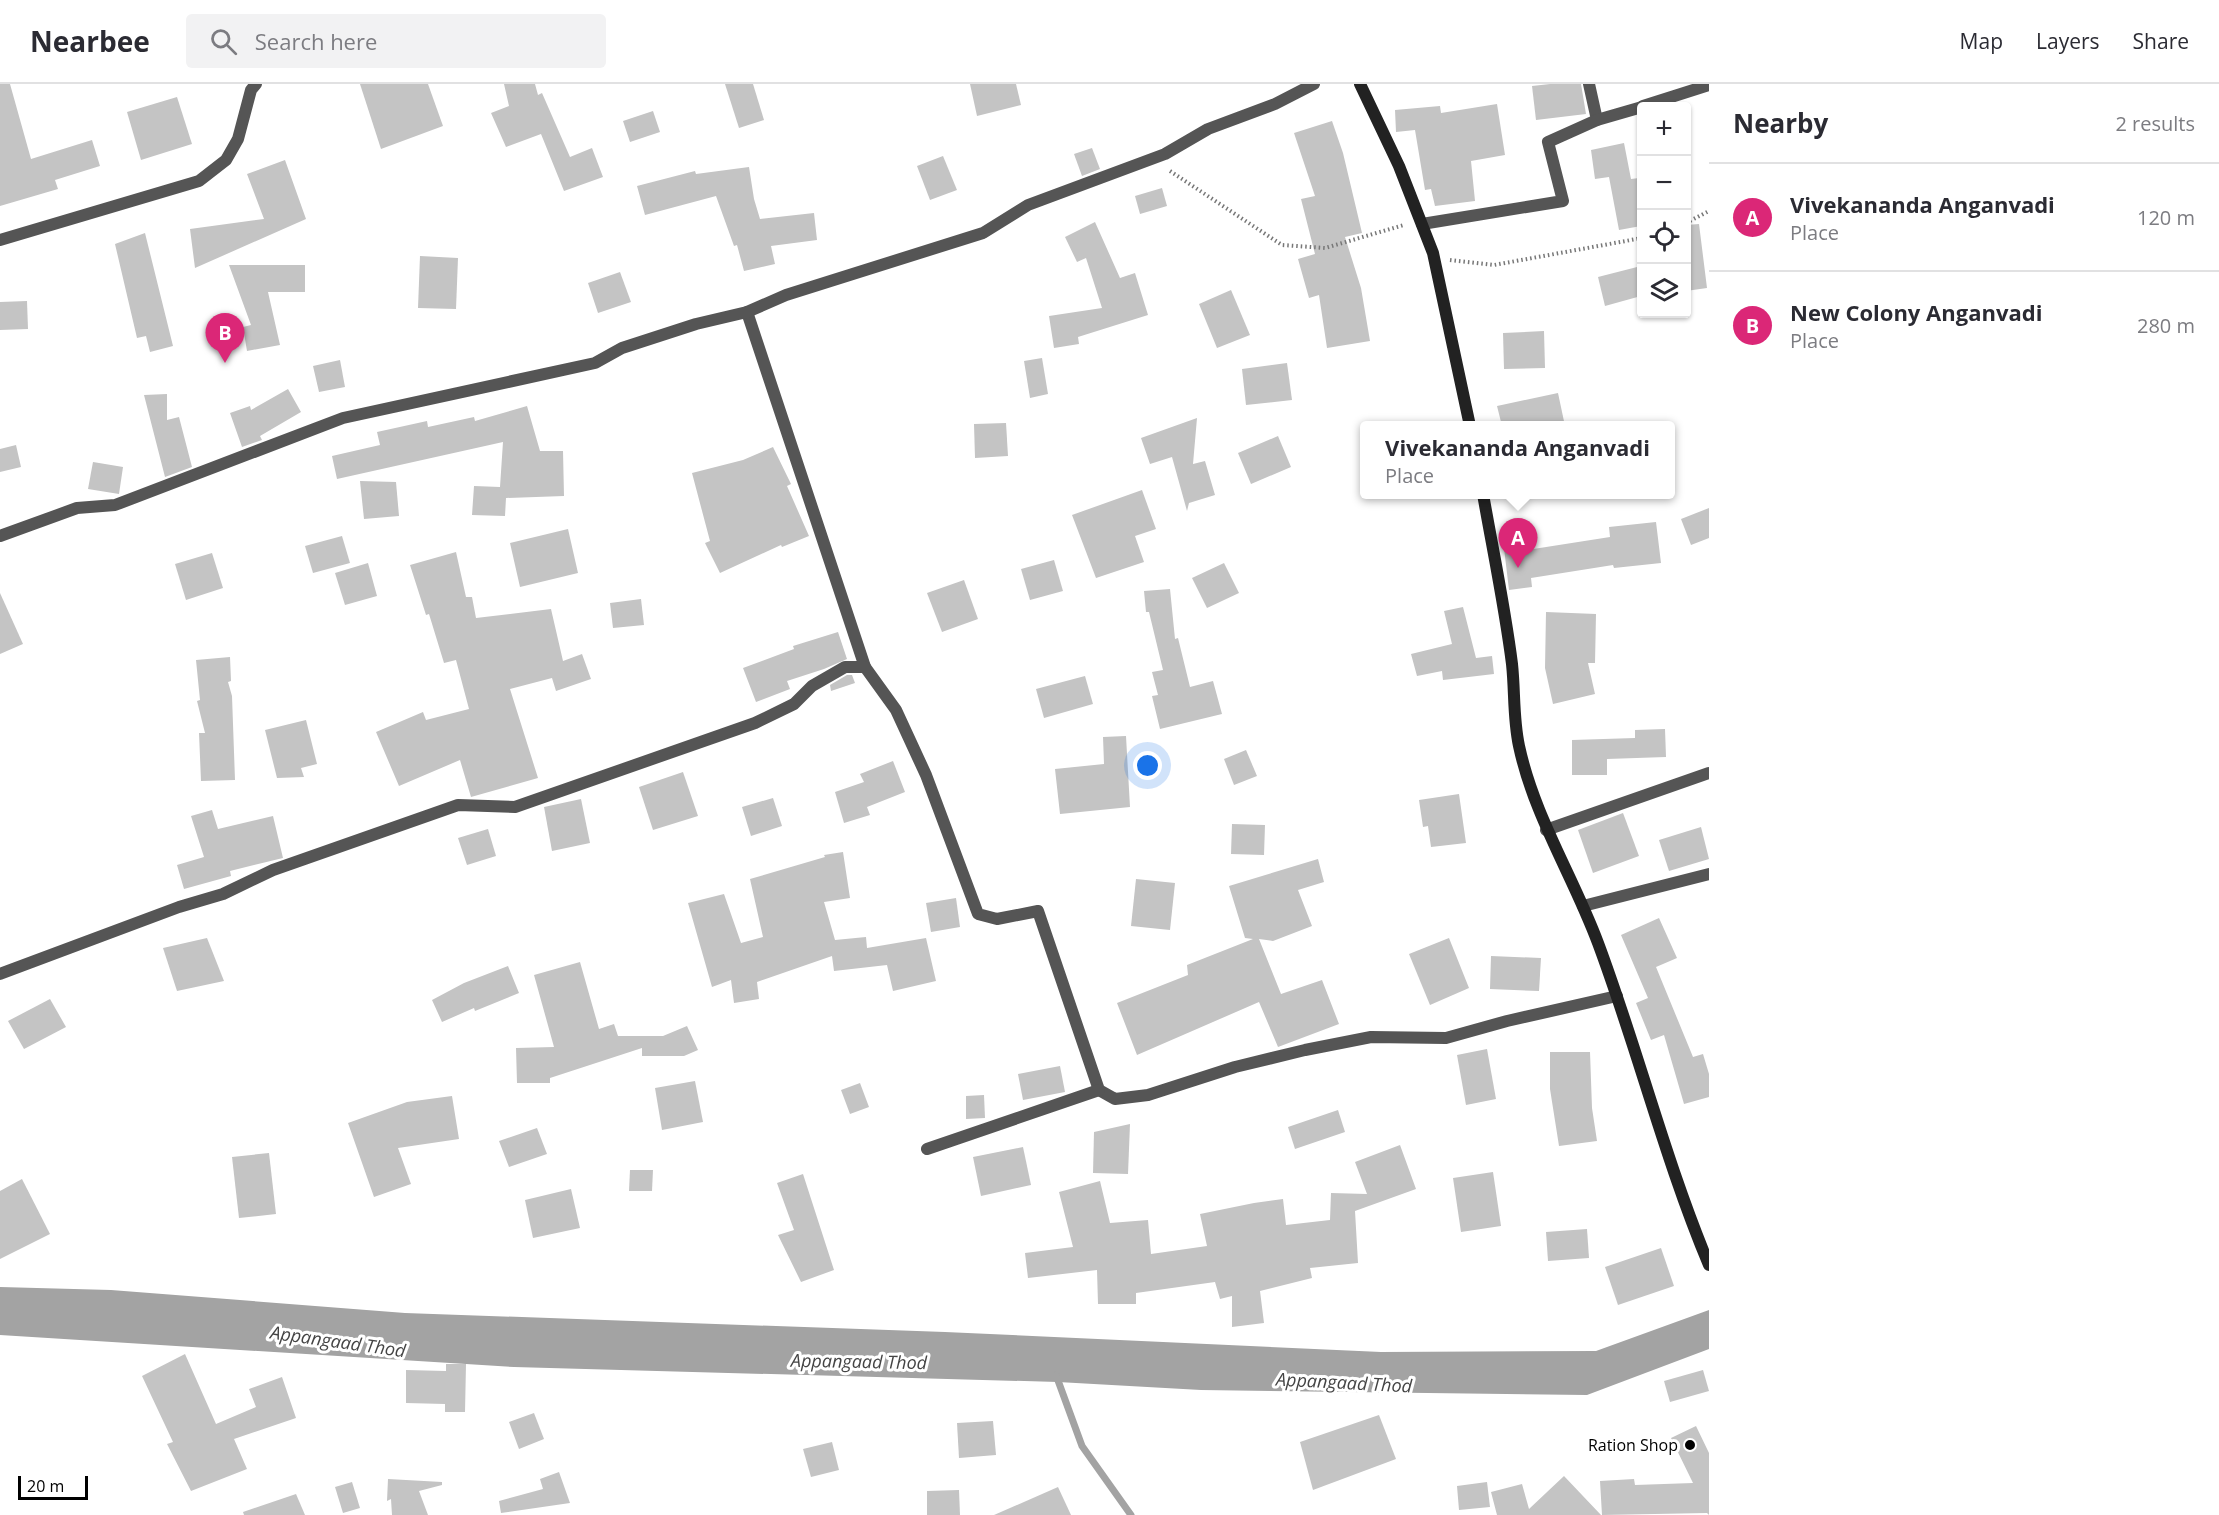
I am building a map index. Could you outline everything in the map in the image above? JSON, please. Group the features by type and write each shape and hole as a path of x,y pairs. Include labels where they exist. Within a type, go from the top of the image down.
{"main road":[{"path":"1360,84 1399,166 1434,259 1469,421"},
{"path":"1484,499 1512,666 1513,714 1519,748 1546,830 1582,906 1617,996 1686,1210 1709,1265"}],"street":[{"path":"0,240 199,181 226,160 238,139 251,90 256,84"},
{"path":"0,536 77,508 115,505 343,418 442,394 595,363 622,348 696,324 747,312 786,295 983,233 1028,205 1152,159 1208,129 1275,104 1314,84"},
{"path":"1589,84 1597,120"},
{"path":"1657,102 1709,85"},
{"path":"1421,222 1563,201 1548,142 1597,120 1637,108"},
{"path":"747,312 865,667 896,710 926,775 978,914 997,920 1038,911 1099,1090 1115,1099 1148,1095 1235,1067 1305,1050 1371,1038 1446,1038 1507,1021 1617,996"},
{"path":"0,974 179,907 223,894 273,870 458,805 515,807 754,723 794,704 812,686 845,667 865,667"},
{"path":"1546,830 1709,773"},
{"path":"1582,906 1709,874"},
{"path":"927,1149 1099,1090"}],"path":[{"path":"1152,159 1282,245 1324,248 1421,222"},
{"path":"1691,220 1709,211"},
{"path":"1434,259 1494,265 1637,239"}],"water":[{"name":"Appangaad Thod","path":"0,1287 111,1290 405,1313 945,1332 1381,1352 1596,1351 1709,1310 1709,1349 1587,1395 1201,1390 1058,1382 514,1367 0,1335"}],"building":[{"path":"0,84 10,84 31,159 92,140 100,166 55,180 58,189 0,206"},
{"path":"360,84 428,84 443,126 381,149"},
{"path":"504,84 535,84 538,95 542,93 570,157 592,148 603,177 564,191 541,134 506,147 491,113 509,106"},
{"path":"725,84 753,84 764,120 739,128"},
{"path":"970,84 1016,84 1021,105 977,116"},
{"path":"1581,84 1586,114 1536,120 1532,86"},
{"path":"177,97 192,144 141,160 127,112"},
{"path":"1497,104 1505,155 1471,161 1475,201 1435,206 1431,189 1425,190 1415,130 1396,132 1395,110 1440,106 1441,113"},
{"path":"653,111 660,132 630,142 623,121"},
{"path":"1332,121 1343,153 1362,233 1345,237 1361,288 1370,341 1327,348 1319,295 1309,298 1298,259 1315,254 1301,199 1315,196 1294,133"},
{"path":"1624,143 1631,179 1637,178 1637,227 1619,230 1609,177 1595,179 1591,150"},
{"path":"1092,148 1100,169 1082,176 1074,154"},
{"path":"943,156 957,190 930,200 917,166"},
{"path":"285,160 306,219 195,268 190,229 264,219 247,174"},
{"path":"749,167 760,219 814,213 817,240 771,246 775,264 744,271 737,245 734,246 716,196 645,215 637,186 695,171 696,174"},
{"path":"1162,188 1167,206 1140,214 1135,196"},
{"path":"1095,222 1120,278 1135,273 1148,315 1078,337 1079,344 1054,348 1049,316 1102,308 1086,258 1077,262 1065,237"},
{"path":"1699,224 1707,288 1691,290 1691,264 1691,225"},
{"path":"145,233 173,346 150,352 146,336 137,338 115,244"},
{"path":"420,256 458,258 456,309 418,308"},
{"path":"229,265 305,265 305,292 268,292 280,345 247,351 243,327 251,325"},
{"path":"1637,267 1637,297 1605,306 1598,277"},
{"path":"620,272 631,302 598,313 588,283"},
{"path":"1231,290 1250,335 1217,348 1199,304"},
{"path":"27,301 28,329 0,330 0,302"},
{"path":"1544,331 1545,368 1504,369 1503,333"},
{"path":"1042,358 1048,394 1030,398 1024,361"},
{"path":"340,360 345,387 319,392 313,366"},
{"path":"1287,363 1292,400 1246,405 1242,369"},
{"path":"288,389 301,412 260,436 262,440 242,447 230,413 250,406 251,410"},
{"path":"1558,393 1564,421 1501,421 1497,406"},
{"path":"167,394 167,420 179,417 192,467 165,477 144,395"},
{"path":"527,406 540,451 563,451 564,496 506,498 505,516 472,515 474,486 500,487 503,442 337,479 332,456 380,445 377,432 427,421 428,427 474,417 475,421"},
{"path":"1197,418 1193,464 1205,461 1215,495 1189,503 1187,511 1172,457 1150,464 1141,438"},
{"path":"1006,423 1008,456 975,458 974,424"},
{"path":"1278,436 1291,467 1251,484 1238,453"},
{"path":"16,445 21,467 0,472 0,449"},
{"path":"773,447 791,484 787,486 809,536 782,547 781,545 720,573 705,543 710,541 692,473 743,460"},
{"path":"93,462 123,467 119,494 88,489"},
{"path":"360,481 396,482 399,516 364,519"},
{"path":"1142,490 1156,529 1135,536 1144,562 1096,578 1072,515"},
{"path":"1709,508 1709,538 1691,545 1681,519"},
{"path":"1656,522 1661,563 1614,568 1613,565 1531,578 1532,587 1509,590 1504,548 1527,545 1527,550 1610,537 1609,527"},
{"path":"568,529 578,573 520,587 510,543"},
{"path":"342,536 350,563 313,573 305,546"},
{"path":"456,552 466,597 472,597 476,618 551,609 563,661 582,654 591,679 556,691 552,678 510,689 538,778 471,797 460,760 399,786 376,732 423,712 426,720 469,709 456,660 444,663 429,614 426,615 410,565"},
{"path":"212,553 223,588 186,600 175,564"},
{"path":"1054,560 1063,591 1030,600 1021,569"},
{"path":"368,563 377,596 345,605 335,573"},
{"path":"1224,563 1239,593 1207,608 1192,578"},
{"path":"964,580 978,619 942,632 927,593"},
{"path":"1170,589 1175,639 1178,638 1190,687 1213,681 1222,714 1160,729 1152,696 1158,695 1152,672 1163,670 1149,612 1146,612 1144,591"},
{"path":"0,593 23,644 0,654"},
{"path":"641,599 644,625 613,628 610,603"},
{"path":"1463,607 1476,658 1492,656 1494,674 1443,680 1442,671 1417,676 1411,654 1452,644 1444,611"},
{"path":"1546,612 1596,614 1595,663 1588,663 1595,694 1553,704 1545,668"},
{"path":"838,632 847,659 787,681 790,689 756,702 743,668 794,649 793,646"},
{"path":"230,657 231,681 228,682 232,696 235,780 201,781 199,733 205,733 197,701 200,700 196,660"},
{"path":"847,675 852,675 855,683 831,691 830,685"},
{"path":"1085,676 1093,704 1044,718 1036,689"},
{"path":"306,720 317,764 301,768 304,777 277,778 265,730"},
{"path":"1665,729 1666,757 1607,759 1607,775 1572,775 1572,740 1635,738 1635,730"},
{"path":"1126,736 1130,807 1060,814 1055,769 1104,764 1103,737"},
{"path":"1246,750 1257,776 1234,785 1224,759"},
{"path":"893,761 905,792 867,807 870,815 844,823 835,792 864,782 860,774"},
{"path":"683,772 698,816 653,830 639,787"},
{"path":"1459,794 1466,843 1431,847 1428,826 1423,827 1419,800"},
{"path":"773,798 782,826 751,836 742,807"},
{"path":"581,799 590,843 552,851 544,807"},
{"path":"212,810 218,829 273,816 283,858 230,871 231,876 184,889 177,865 204,857 191,816"},
{"path":"1623,813 1639,856 1593,873 1578,830"},
{"path":"1232,824 1265,825 1264,855 1231,854"},
{"path":"1701,827 1709,859 1669,871 1659,840"},
{"path":"488,829 496,856 467,865 458,838"},
{"path":"843,852 850,898 824,902 835,940 866,937 867,948 926,938 936,981 893,991 887,965 834,971 832,956 757,982 759,999 734,1003 731,980 712,987 688,903 724,894 741,943 763,937 750,879 825,857 824,855"},
{"path":"1318,859 1324,882 1298,890 1312,926 1273,941 1259,939 1281,994 1322,980 1339,1024 1278,1047 1259,1002 1137,1055 1117,1003 1188,975 1187,965 1253,939 1245,938 1229,886"},
{"path":"1136,879 1175,883 1170,930 1131,926"},
{"path":"956,898 960,927 931,932 926,903"},
{"path":"1659,918 1677,958 1656,967 1693,1057 1703,1054 1709,1074 1709,1097 1684,1104 1664,1035 1651,1040 1636,1003 1648,998 1621,935"},
{"path":"207,938 224,981 177,991 163,948"},
{"path":"1449,938 1469,988 1430,1005 1409,954"},
{"path":"1491,956 1541,958 1539,991 1490,989"},
{"path":"580,962 599,1029 614,1024 618,1036 663,1036 687,1026 698,1050 684,1056 642,1056 642,1048 550,1078 550,1083 517,1083 516,1048 554,1047 534,975"},
{"path":"508,966 519,993 475,1011 474,1008 442,1022 432,1000 464,983"},
{"path":"50,999 66,1027 24,1049 8,1021"},
{"path":"1487,1049 1496,1099 1466,1105 1457,1055"},
{"path":"1550,1052 1590,1052 1592,1108 1597,1141 1559,1146 1550,1089"},
{"path":"1060,1066 1065,1092 1023,1100 1018,1074"},
{"path":"695,1081 703,1122 662,1130 655,1088"},
{"path":"860,1083 869,1107 850,1114 841,1090"},
{"path":"984,1095 985,1118 966,1119 966,1096"},
{"path":"452,1096 459,1139 398,1148 411,1184 374,1197 348,1123 407,1102"},
{"path":"1338,1110 1345,1132 1295,1149 1288,1127"},
{"path":"1130,1124 1128,1174 1093,1173 1094,1132"},
{"path":"537,1128 547,1154 509,1167 499,1141"},
{"path":"1400,1145 1416,1189 1355,1211 1358,1263 1310,1268 1312,1278 1260,1291 1264,1323 1232,1327 1232,1296 1220,1299 1215,1282 1136,1293 1136,1304 1098,1304 1097,1270 1028,1278 1025,1253 1073,1247 1059,1192 1100,1181 1110,1223 1148,1220 1151,1254 1207,1246 1200,1214 1254,1203 1283,1199 1286,1225 1330,1220 1331,1193 1367,1194 1355,1162"},
{"path":"1023,1147 1031,1185 981,1196 973,1157"},
{"path":"269,1153 276,1214 239,1218 232,1157"},
{"path":"630,1170 653,1170 652,1191 629,1191"},
{"path":"1493,1172 1501,1226 1461,1232 1453,1178"},
{"path":"803,1174 834,1270 801,1282 778,1235 794,1230 777,1183"},
{"path":"22,1179 50,1234 0,1259 0,1191"},
{"path":"571,1189 580,1228 533,1238 525,1200"},
{"path":"1587,1229 1589,1258 1548,1261 1546,1232"},
{"path":"1661,1248 1674,1286 1618,1305 1605,1267"},
{"path":"185,1354 216,1424 256,1407 249,1389 282,1377 296,1418 234,1439 247,1469 191,1491 167,1444 173,1442 142,1376"},
{"path":"446,1364 466,1364 465,1412 445,1412 445,1404 406,1403 406,1370 446,1371"},
{"path":"1703,1370 1709,1391 1670,1402 1664,1381"},
{"path":"534,1413 544,1439 519,1449 509,1422"},
{"path":"1379,1415 1396,1459 1313,1490 1300,1442"},
{"path":"993,1421 996,1455 959,1458 957,1423"},
{"path":"1696,1426 1709,1453 1709,1515 1707,1513 1602,1515 1600,1481 1634,1479 1635,1485 1693,1483 1671,1438"},
{"path":"832,1442 839,1470 811,1477 803,1449"},
{"path":"559,1472 570,1503 501,1513 499,1501 543,1489 540,1479"},
{"path":"1564,1476 1601,1515 1497,1515 1491,1492 1522,1484 1529,1509"},
{"path":"388,1479 442,1482 442,1485 419,1491 428,1515 392,1515 391,1499 387,1501"},
{"path":"352,1482 360,1508 343,1513 335,1487"},
{"path":"1487,1482 1490,1507 1459,1510 1457,1486"},
{"path":"1058,1487 1071,1515 994,1515"},
{"path":"959,1490 960,1515 927,1515 927,1491"},
{"path":"296,1494 305,1515 244,1515 243,1512"}],"waterway":[{"path":"1056,1375 1082,1446 1131,1515"}],"place":[{"name":"New Colony Anganvadi","path":"225,363"},
{"name":"Vivekananda Anganvadi","path":"1518,568"},
{"name":"Ration Shop","path":"1690,1445"}]}
